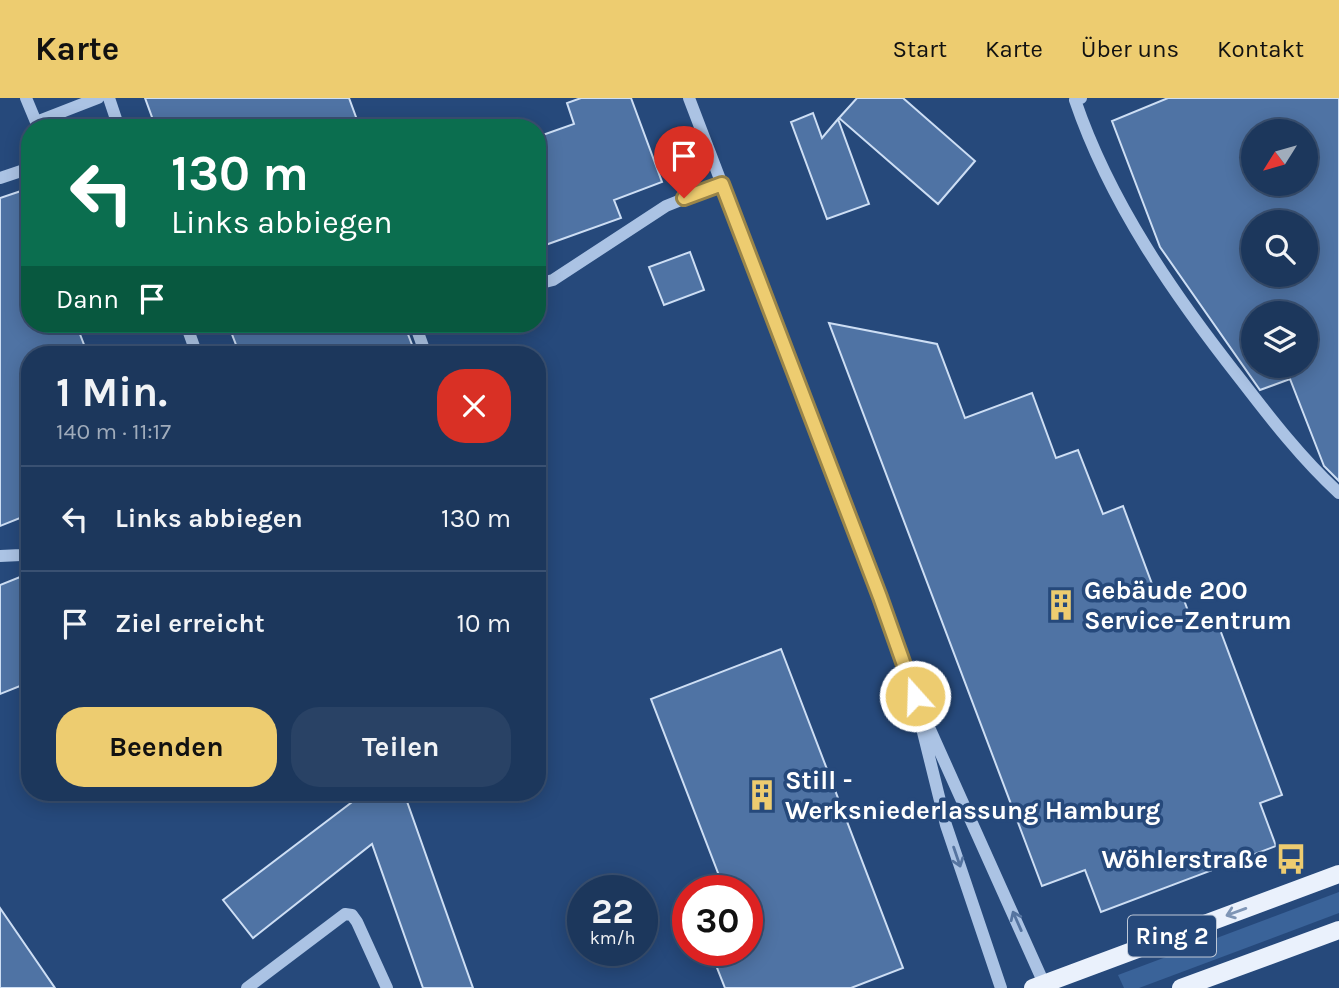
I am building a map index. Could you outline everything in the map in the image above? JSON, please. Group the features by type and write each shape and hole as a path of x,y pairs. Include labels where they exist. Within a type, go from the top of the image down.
{"main road":[{"name":"Ring 2","path":"1041,987 1339,874"},
{"name":"Ring 2","path":"1181,988 1339,930"}],"street":[{"path":"26,98 35,119"},
{"path":"51,119 98,98"},
{"path":"109,98 116,119"},
{"path":"689,98 880,597 915,696 1041,987"},
{"path":"1081,98 1075,100 1085,131 1148,251 1189,313 1279,428 1339,492"},
{"path":"0,178 21,171"},
{"path":"546,282 666,206 722,184"},
{"path":"0,556 21,555"},
{"path":"915,696 946,825 1000,988"},
{"path":"247,988 345,914 352,915 357,922 387,988"}],"shaded area":[{"path":"1339,892 1339,913 1139,988 1124,988 1118,975"}],"building":[{"path":"145,98 349,98 357,119 153,119"},
{"path":"581,98 631,98 662,182 614,200 621,218 546,245 546,134 574,124 567,103"},
{"path":"857,98 903,98 975,161 938,204 839,118"},
{"path":"1168,98 1339,98 1339,481 1324,466 1290,379 1260,390 1252,378 1318,378 1318,301 1241,301 1241,363 1160,247 1112,121"},
{"path":"813,113 822,138 838,119 869,204 827,219 791,122"},
{"path":"21,191 21,333 79,333 85,346 21,346 21,518 0,526 0,198"},
{"path":"690,252 704,290 664,305 649,267"},
{"name":"Gebäude 200 Service-Zentrum","path":"829,323 937,344 965,418 1032,393 1056,458 1078,450 1103,514 1123,506 1155,592 1178,584 1194,627 1216,619 1282,795 1260,803 1276,846 1101,912 1085,870 1042,886"},
{"path":"231,333 407,333 413,346 237,346"},
{"path":"21,577 21,686 0,694 0,585"},
{"name":"Still - Werksniederlassung Hamburg","path":"781,649 903,968 851,988 725,988 716,966 763,966 763,875 719,875 651,699"},
{"path":"353,801 407,801 473,988 423,988 372,844 253,938 223,900"},
{"path":"0,908 55,988 0,988"}],"place":[{"name":"Gebäude 200 Service-Zentrum","path":"1061,605"},
{"name":"Still - Werksniederlassung Hamburg","path":"762,795"},
{"name":"Wöhlerstraße","path":"1291,859"}],"route":[{"path":"684,198 722,184 880,597 915,696"}]}
